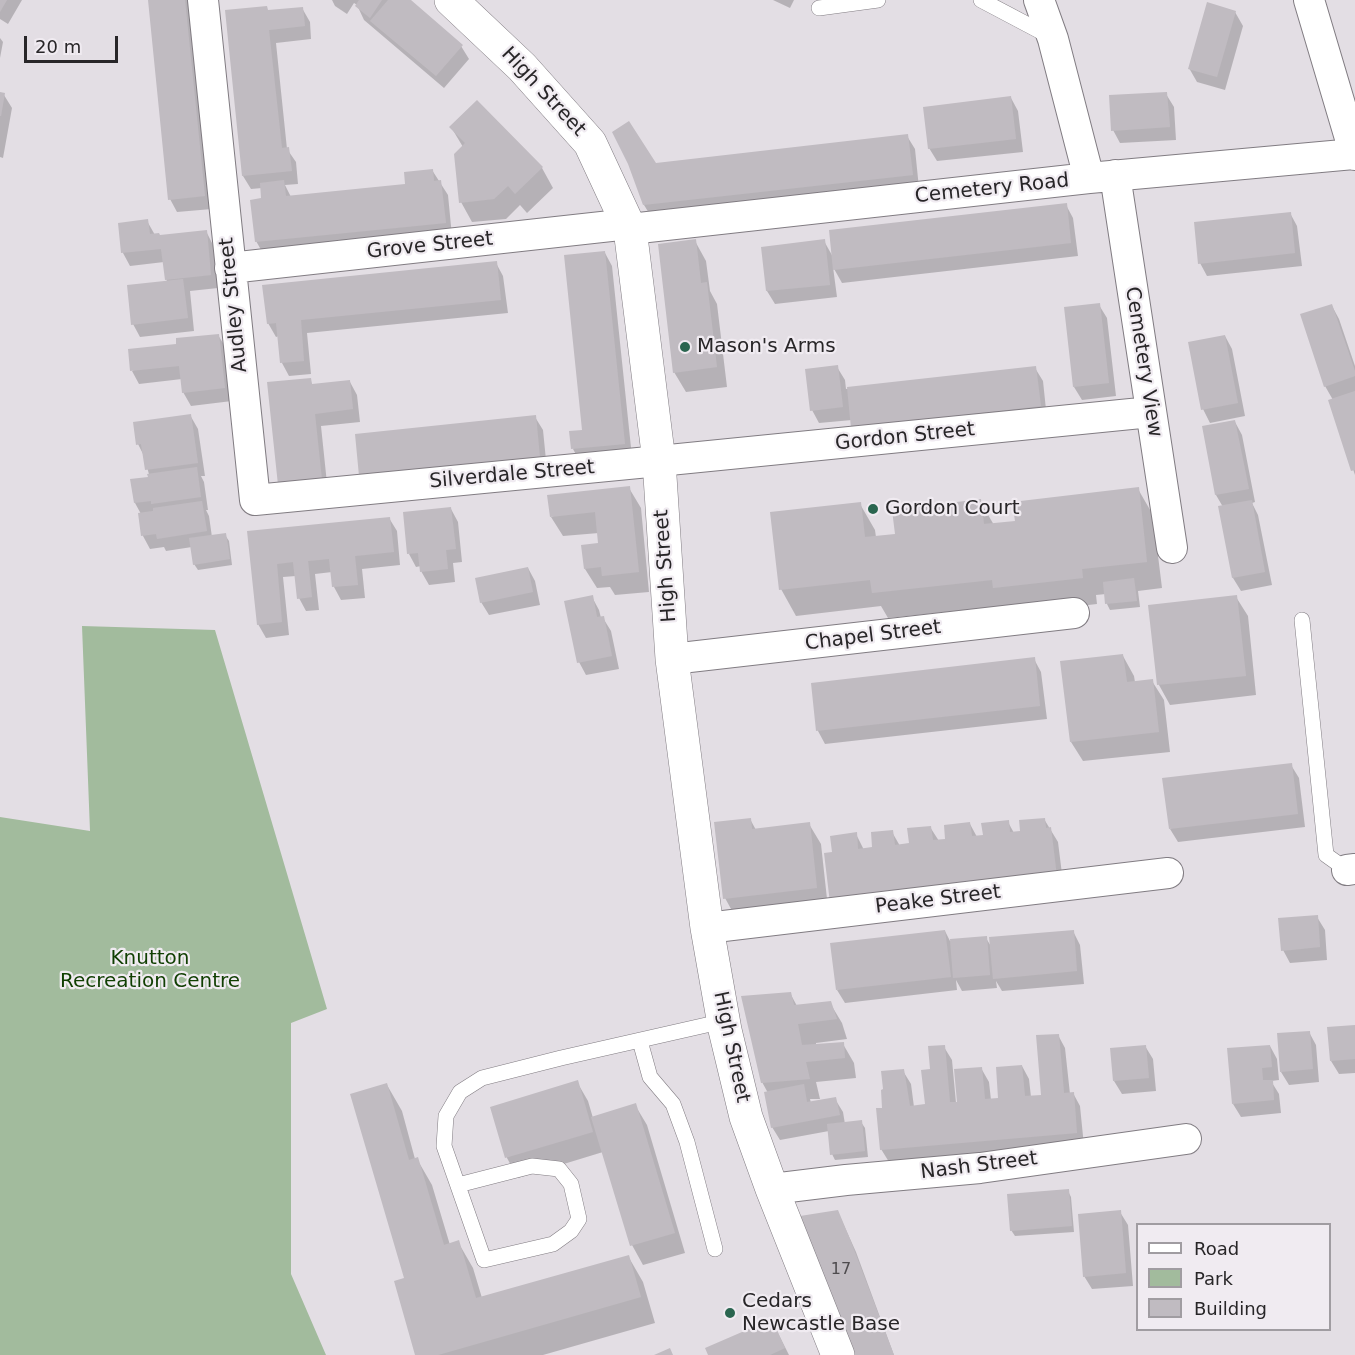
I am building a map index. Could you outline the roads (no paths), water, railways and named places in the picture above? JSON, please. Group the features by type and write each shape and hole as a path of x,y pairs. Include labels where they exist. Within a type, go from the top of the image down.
{"main road":[{"name":"High Street","path":"451,0 522,67 590,143 629,226 659,461 672,659 707,928 724,1021 746,1117 772,1190 838,1355"}],"street":[{"name":"Audley Street","path":"203,0 255,500 365,488"},
{"name":"Cemetery View","path":"1039,0 1102,177 1151,412 1172,548"},
{"path":"1309,0 1348,106 1355,154"},
{"name":"Cemetery Road","path":"629,226 1102,177 1355,154"},
{"name":"Grove Street","path":"230,268 629,226"},
{"name":"Gordon Street","path":"659,461 1151,412"},
{"name":"Silverdale Street","path":"365,488 659,461"},
{"name":"Chapel Street","path":"672,659 1074,613"},
{"name":"Peake Street","path":"707,928 1168,873"},
{"name":"Nash Street","path":"772,1190 846,1180 981,1168 1186,1139"}],"lane":[{"path":"819,8 878,0"},
{"path":"981,0 1053,39"},
{"path":"1302,620 1326,855 1351,870"},
{"path":"458,1185 532,1166 559,1169 571,1184 579,1219 572,1231 553,1244 484,1260 444,1146 446,1116 460,1092 482,1078 724,1021"},
{"path":"640,1041 650,1077 673,1104 687,1142 716,1249"}],"place":[{"name":"Mason's Arms","path":"685,347"},
{"name":"Gordon Court","path":"873,509"},
{"name":"Cedars Newcastle Base","path":"730,1313"}],"park label":[{"name":"Knutton Recreation Centre","path":"150,970"}]}
